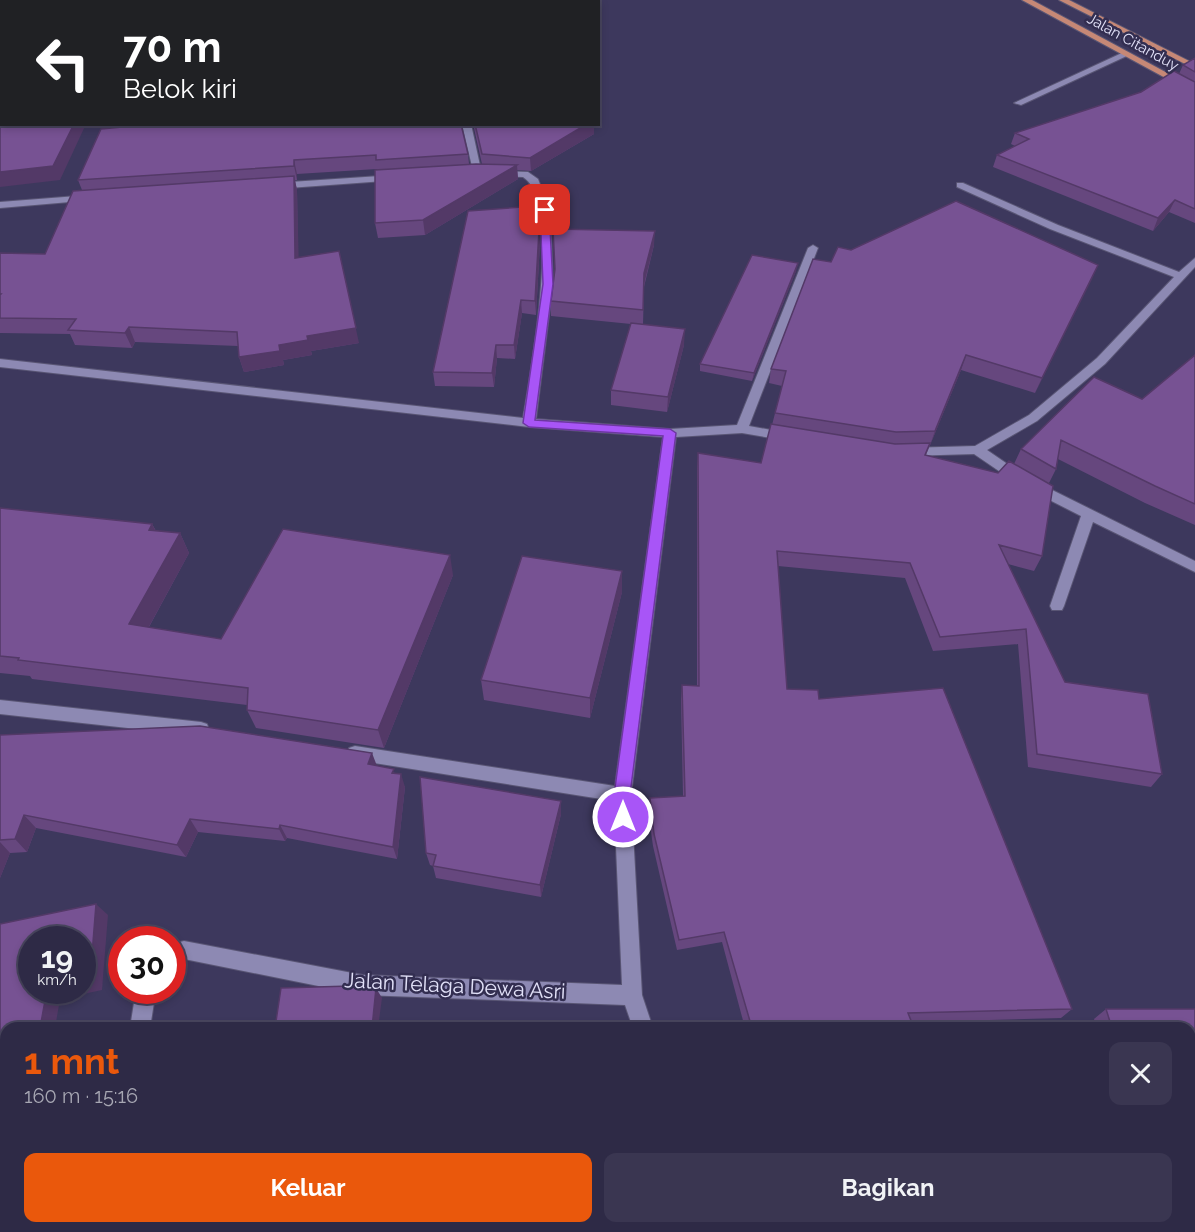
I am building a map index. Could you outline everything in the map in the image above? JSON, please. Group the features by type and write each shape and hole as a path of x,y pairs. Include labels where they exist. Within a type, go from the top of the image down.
{"main road":[{"name":"Jalan Citanduy","path":"1026,0 1195,91"},
{"name":"Jalan Citanduy","path":"1063,0 1195,67"}],"street":[{"path":"1017,103 1127,54"},
{"path":"466,126 471,173 525,174 533,179 545,210 548,284 529,423"},
{"path":"269,186 407,177"},
{"path":"960,185 1054,227 1180,276"},
{"path":"0,205 106,197"},
{"path":"742,429 813,248"},
{"path":"891,453 977,450 1033,418 1101,361 1195,261"},
{"path":"0,363 529,423 670,433 742,429 799,438"},
{"path":"641,1022 632,995 622,795 670,433"},
{"path":"977,450 1023,481 1195,567"},
{"path":"1057,606 1089,512"},
{"path":"0,707 212,730"},
{"path":"341,751 622,795"},
{"name":"Jalan Telaga Dewa Asri","path":"186,950 363,985 632,995"},
{"path":"141,1022 144,1004"}],"building":[{"path":"1195,58 1195,72 1183,65"},
{"path":"1174,71 1195,82 1195,209 1175,200 1158,218 997,155 1029,139 1015,133 1141,92"},
{"path":"0,126 73,126 53,166 0,172"},
{"path":"133,126 461,126 468,154 376,160 376,155 294,160 294,166 78,180 101,129"},
{"path":"475,126 584,126 530,158 482,154"},
{"path":"476,164 517,165 423,220 375,223 375,170"},
{"path":"294,176 295,258 339,251 356,328 307,336 308,340 279,345 280,351 239,357 237,332 129,327 125,333 68,330 76,319 0,318 0,253 45,254 73,191"},
{"path":"956,201 1098,265 1042,378 966,355 935,431 896,432 775,413 786,371 771,369 813,259 831,262 838,247 851,250"},
{"path":"522,207 527,230 539,230 535,301 521,300 514,345 496,345 492,373 433,372 468,211"},
{"path":"553,229 655,231 644,273 643,310 551,301 555,269"},
{"path":"752,255 798,263 754,373 700,364"},
{"path":"631,323 685,329 668,397 611,390"},
{"path":"1195,355 1195,504 1061,440 1056,469 1021,449 1094,377 1142,399"},
{"path":"771,424 895,444 930,443 925,455 998,473 1009,461 1053,486 1042,556 999,545 1065,682 1148,694 1162,774 1037,754 1026,629 940,637 910,563 777,551 787,689 818,690 819,699 943,688 1072,1009 908,1013 912,1022 750,1022 724,932 679,940 654,834 650,798 685,796 682,685 699,686 698,453 761,463"},
{"path":"0,508 152,524 149,530 180,533 129,624 221,639 283,529 450,555 378,730 247,710 248,688 0,656"},
{"path":"522,556 622,571 590,698 481,680"},
{"path":"200,726 372,753 368,764 394,769 392,773 401,774 393,847 280,825 279,829 190,819 177,845 24,815 15,839 0,840 0,735"},
{"path":"420,777 561,801 540,885 433,866 436,855 426,853"},
{"path":"96,904 94,926 18,926 18,1004 44,1004 41,1022 0,1022 0,924"},
{"path":"351,986 376,988 373,1022 276,1022 281,988"},
{"path":"1106,1009 1195,1009 1195,1022 1110,1022"}],"route":[{"path":"545,210 548,284 529,423 670,433 622,795 623,817"}]}
